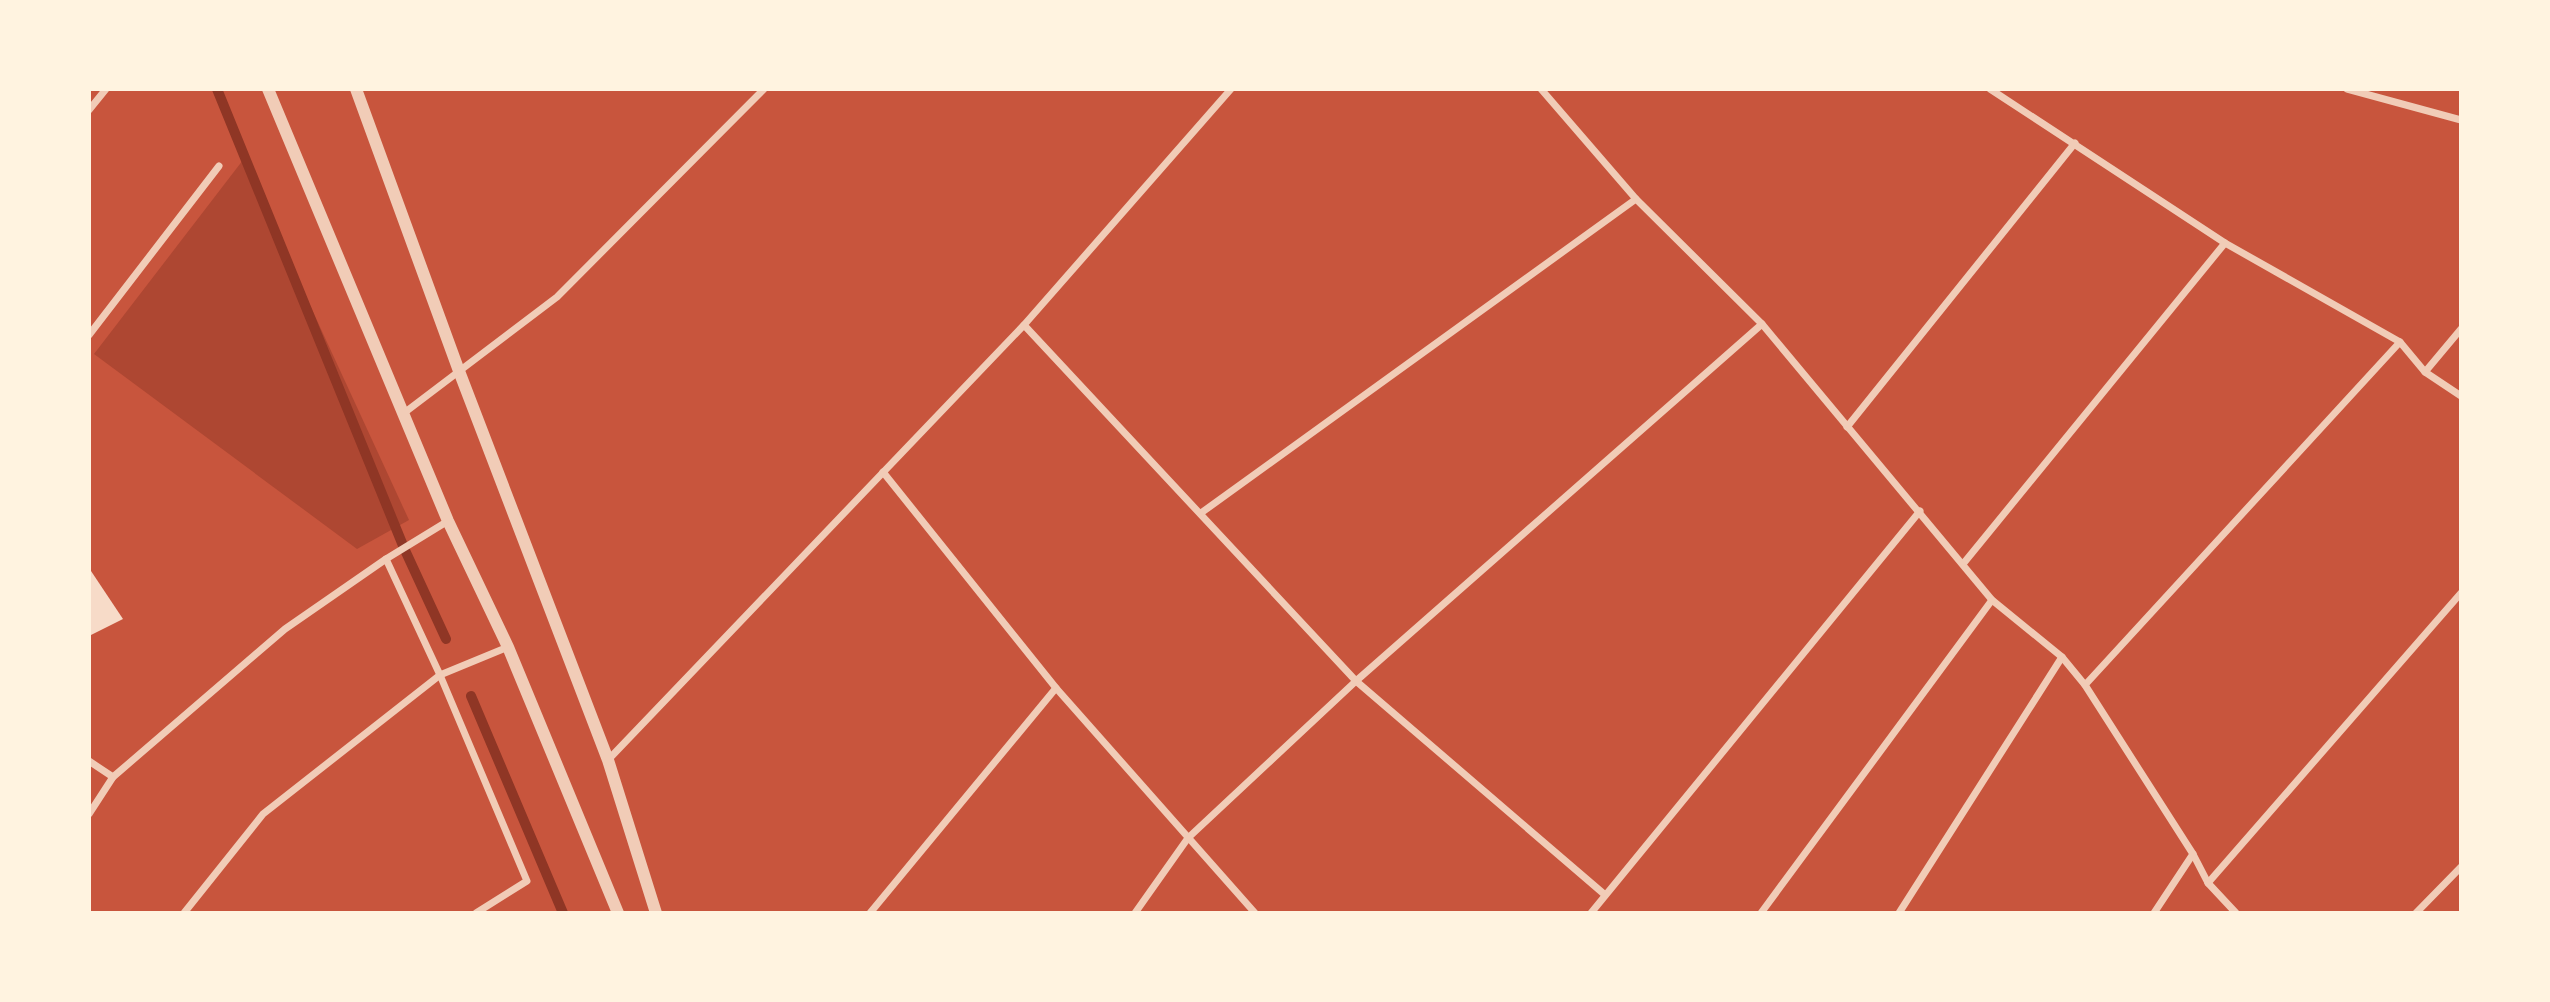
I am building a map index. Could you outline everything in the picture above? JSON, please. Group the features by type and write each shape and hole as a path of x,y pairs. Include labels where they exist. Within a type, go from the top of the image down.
{"street":[{"path":"89,110 106,89"},
{"path":"268,89 448,522 508,647 618,913"},
{"path":"356,89 459,371 608,760 656,913"},
{"path":"404,413 557,297 764,89"},
{"path":"608,760 1024,325 1231,89"},
{"path":"1541,89 1636,199 1762,324 1992,600 2062,657 2085,685 2193,854 2208,883 2236,913"},
{"path":"1990,89 2225,243 2400,342 2425,372 2461,396"},
{"path":"2347,89 2461,120"},
{"path":"1847,427 2075,143"},
{"path":"89,335 219,166"},
{"path":"1201,513 1636,199"},
{"path":"1963,564 2225,243"},
{"path":"1135,913 1188,838 1356,681 1762,324"},
{"path":"1024,325 1356,681 1604,894"},
{"path":"2425,372 2461,329"},
{"path":"2085,685 2400,342"},
{"path":"883,472 1056,688 1255,913"},
{"path":"1591,913 1920,511"},
{"path":"89,814 113,777 285,629 386,559 448,522"},
{"path":"386,559 440,675 527,881 475,913"},
{"path":"2208,883 2461,593"},
{"path":"1761,913 1992,600"},
{"path":"184,913 263,814 440,675 508,647"},
{"path":"1899,913 2062,657"},
{"path":"870,913 1056,688"},
{"path":"89,761 113,777"},
{"path":"2154,913 2193,854"},
{"path":"2416,913 2461,867"}],"shaded area":[{"path":"243,160 409,520 357,549 94,354"}],"building":[{"path":"89,568 123,619 89,636"}],"waterway":[{"path":"217,89 404,548 446,639"},
{"path":"471,696 563,913"}]}
